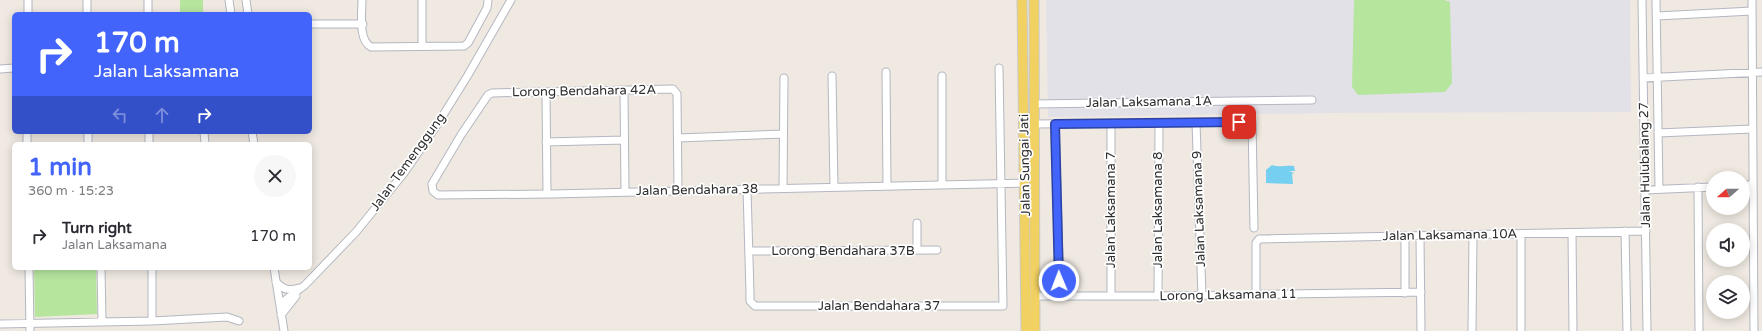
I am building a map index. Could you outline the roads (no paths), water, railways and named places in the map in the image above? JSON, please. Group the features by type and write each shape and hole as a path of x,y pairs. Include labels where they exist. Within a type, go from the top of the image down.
{"main road":[{"name":"Jalan Sungai Jati","path":"1022,0 1026,331"},
{"name":"Jalan Sungai Jati","path":"1034,0 1035,331"}],"street":[{"path":"28,0 28,12"},
{"path":"87,0 87,12"},
{"path":"148,0 148,12"},
{"path":"228,0 231,12"},
{"path":"246,0 248,12"},
{"path":"362,0 363,39 366,45 371,47 466,45 487,8 488,0"},
{"path":"422,0 422,46"},
{"name":"Jalan Temenggung","path":"280,304 305,285 356,232 404,172 430,137 511,0"},
{"name":"Jalan Hulubalang 27","path":"1642,0 1647,331"},
{"path":"1656,0 1659,189"},
{"path":"1752,0 1754,331"},
{"path":"1657,16 1752,12"},
{"path":"312,24 363,24"},
{"path":"0,69 12,68"},
{"path":"999,68 1001,183"},
{"path":"886,72 887,186"},
{"path":"1643,78 1762,72"},
{"path":"832,76 834,187"},
{"path":"942,76 942,184"},
{"path":"783,188 784,78"},
{"name":"Lorong Bendahara 42A","path":"461,135 488,95 492,93 673,89 676,90 677,94 678,138"},
{"path":"624,91 625,192"},
{"path":"546,92 547,194"},
{"name":"Jalan Laksamana 1A","path":"1034,104 1312,100"},
{"path":"1034,124 1252,122 1254,228"},
{"name":"Jalan Laksamana 8","path":"1158,296 1159,123"},
{"name":"Jalan Laksamana 9","path":"1196,123 1202,296"},
{"path":"1055,124 1060,296"},
{"name":"Jalan Laksamana 7","path":"1110,124 1111,296"},
{"path":"1658,133 1752,129"},
{"path":"678,191 678,138 783,134"},
{"name":"Jalan Bendahara 38","path":"461,135 432,184 433,191 438,195 547,194 1025,183"},
{"path":"546,142 624,140"},
{"name":"Jalan Bendahara 37","path":"750,251 750,301 755,306 1004,306 1001,183"},
{"path":"1698,187 1699,331"},
{"path":"1645,190 1706,187"},
{"path":"747,189 748,244 750,251"},
{"path":"917,224 917,250"},
{"path":"1625,231 1627,331"},
{"name":"Jalan Laksamana 10A","path":"1256,295 1256,243 1259,239 1646,231"},
{"path":"1572,233 1573,331"},
{"path":"1521,234 1521,331"},
{"path":"1472,331 1473,235"},
{"path":"1405,236 1405,293"},
{"path":"1420,236 1421,331"},
{"name":"Lorong Bendahara 37B","path":"750,251 937,250"},
{"path":"29,270 30,328"},
{"path":"101,270 102,321"},
{"path":"152,270 152,321"},
{"path":"274,270 284,331"},
{"path":"276,282 285,290 290,290 305,285"},
{"path":"281,315 305,285"},
{"name":"Lorong Laksamana 11","path":"1034,296 1202,296 1421,292"},
{"path":"0,324 30,328 102,321 152,321 227,317 239,321"}],"water":[{"path":"1272,165 1294,166 1295,171 1289,171 1294,173 1292,174 1293,184 1266,183 1266,170"}]}
